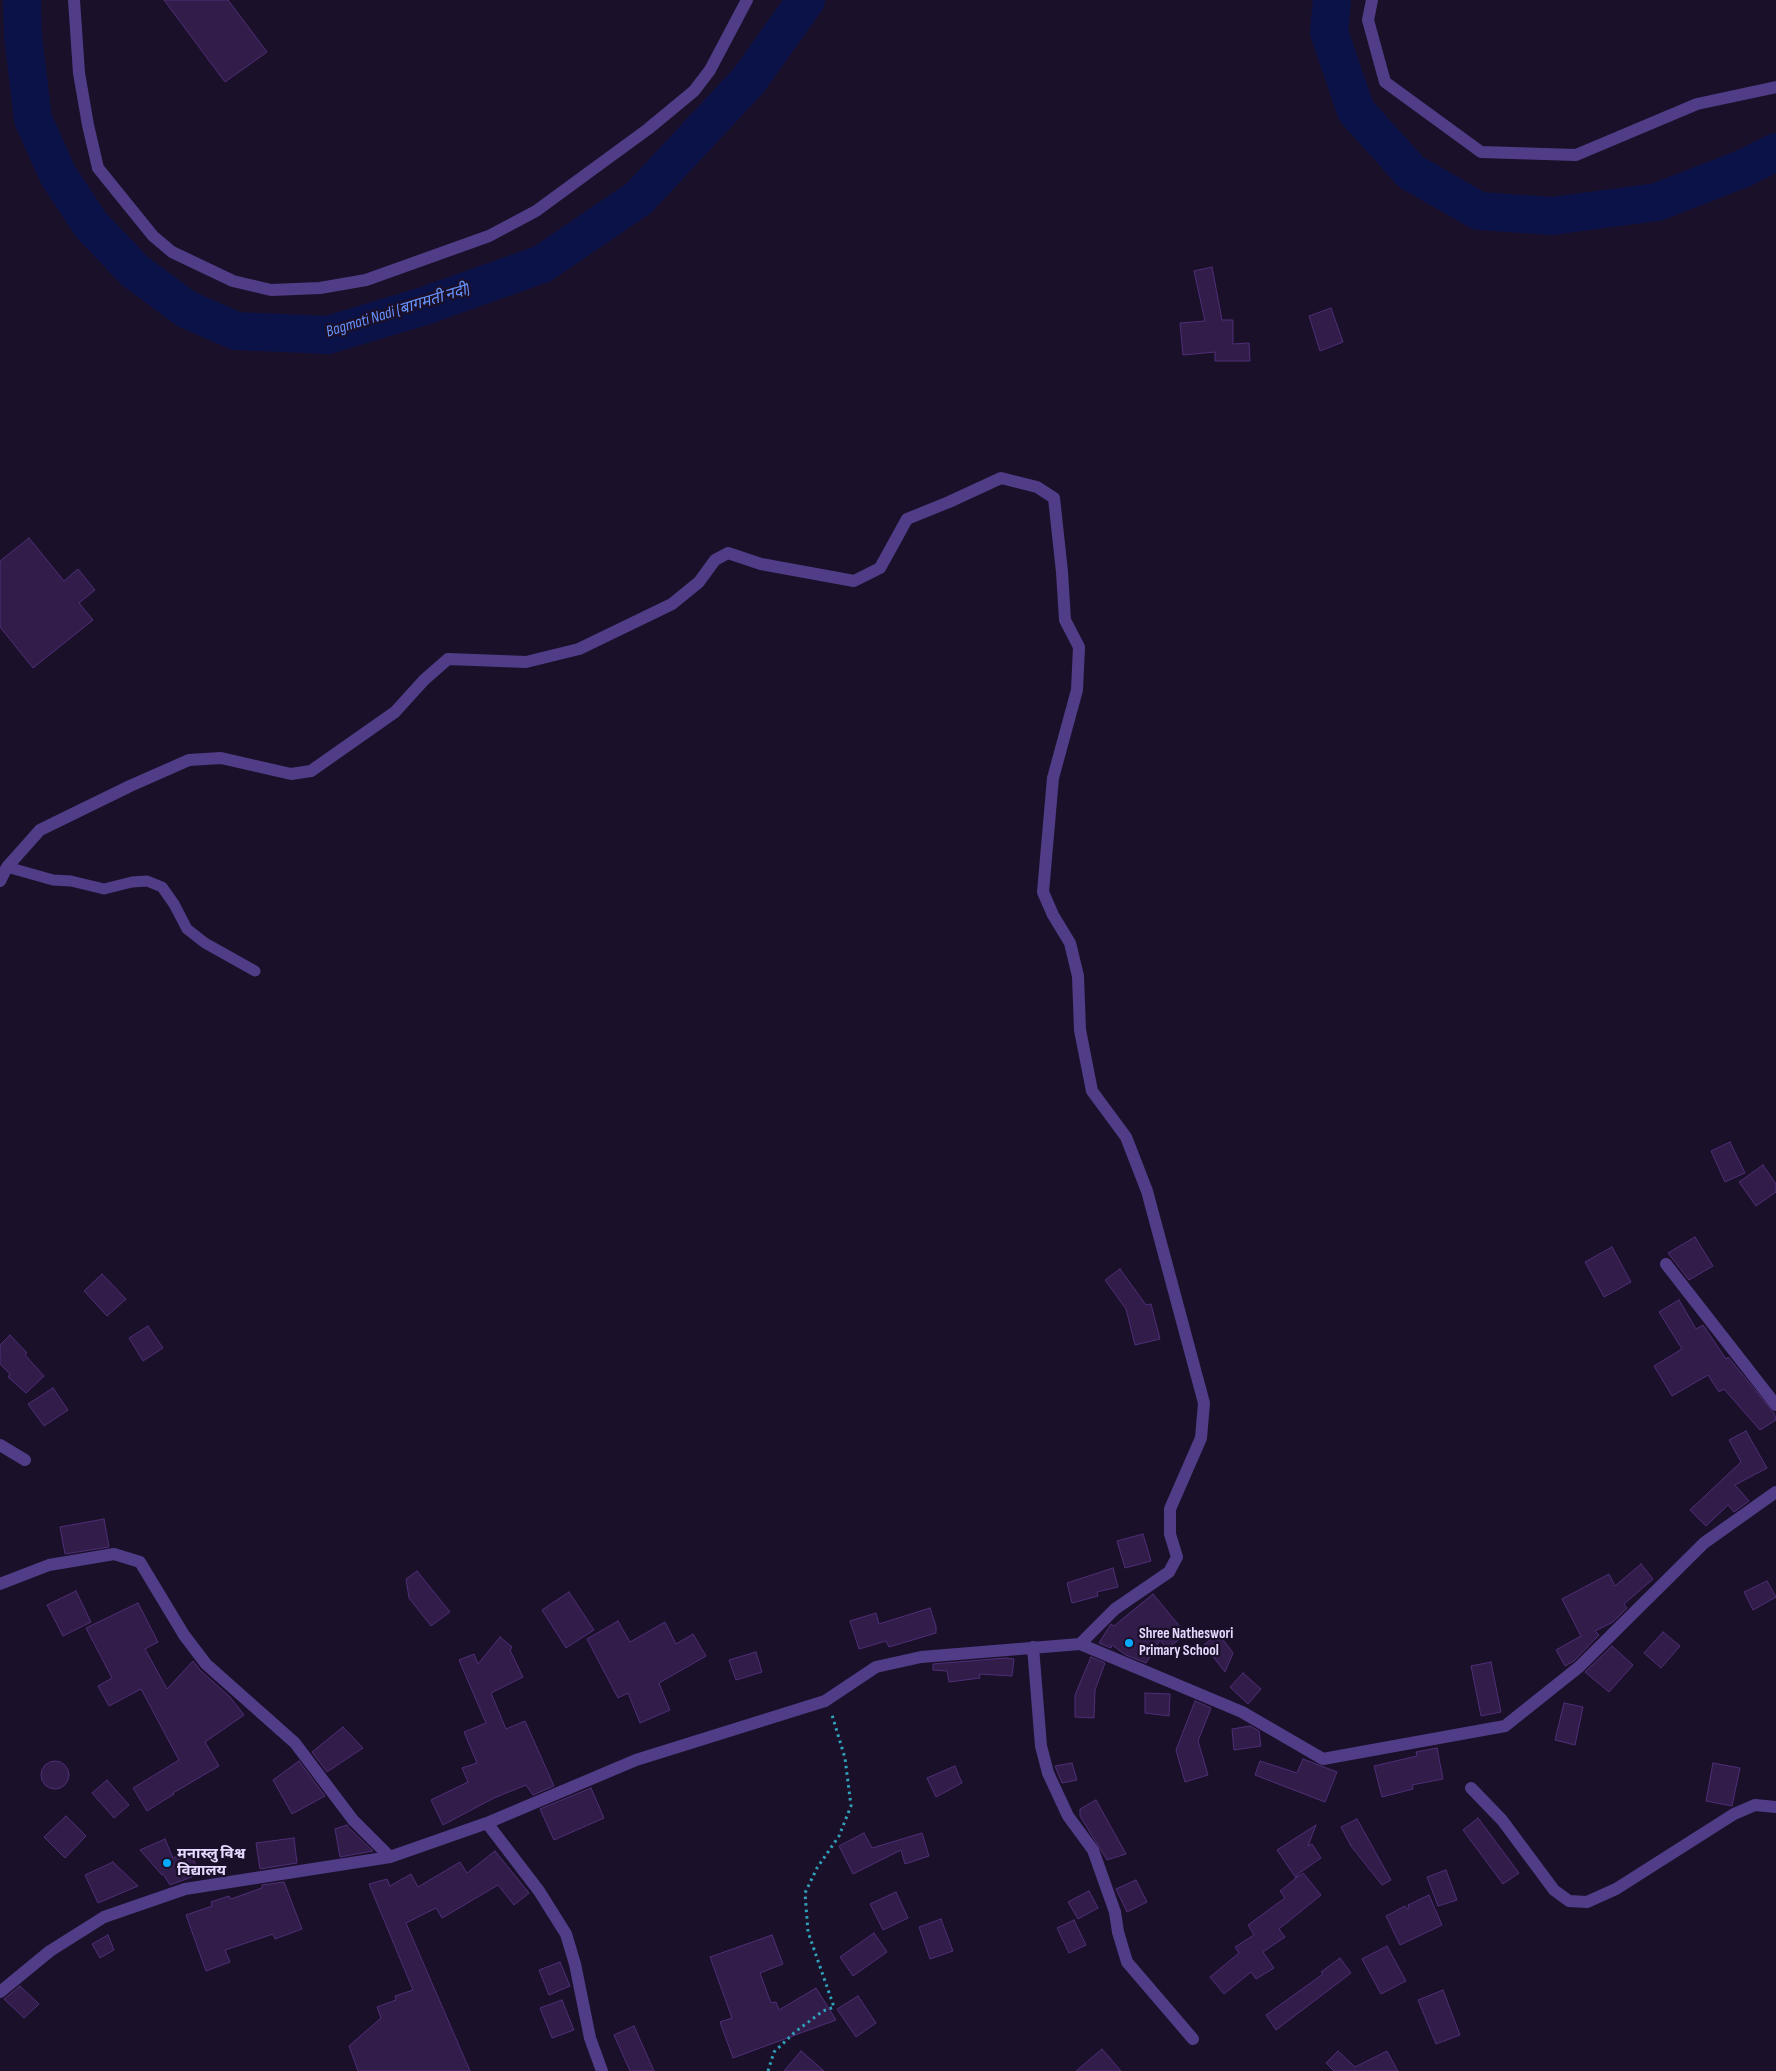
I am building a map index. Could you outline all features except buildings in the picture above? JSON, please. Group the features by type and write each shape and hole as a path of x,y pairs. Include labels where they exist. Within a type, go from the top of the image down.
{"street":[{"path":"74,0 79,73 98,168 153,236 172,252 233,281 270,290 320,288 366,280 490,236 536,211 648,129 694,91 710,70 747,0"},
{"path":"1372,0 1368,20 1384,82 1481,152 1576,155 1697,104 1776,87"},
{"path":"0,881 6,867 40,830 189,760 221,758 291,774 311,771 395,712 424,680 448,659 526,662 579,649 672,604 699,582 715,560 728,552 762,564 854,581 880,568 907,519 1001,478 1037,487 1054,498 1065,620 1079,647 1077,690 1054,778 1043,892 1053,915 1070,943 1078,976 1080,1030 1092,1091 1126,1137 1148,1191 1204,1403 1201,1438 1170,1509 1170,1534 1176,1557 1173,1565 1169,1572 1115,1609 1080,1644"},
{"path":"1666,1264 1776,1405"},
{"path":"0,1445 25,1460"},
{"path":"0,1992 50,1951 104,1916 185,1888 390,1857 487,1822 636,1760 827,1700 876,1667 921,1656 1080,1644 1242,1712 1323,1759 1505,1726 1579,1667 1704,1543 1776,1492"},
{"path":"0,1584 49,1565 114,1554 140,1562 184,1635 206,1664 294,1743 354,1820 390,1857"},
{"path":"1033,1648 1042,1746 1048,1773 1068,1816 1093,1850 1115,1912 1118,1932 1127,1962 1193,2039"},
{"path":"1471,1788 1502,1820 1554,1890 1569,1901 1587,1902 1616,1889 1734,1814 1755,1805 1776,1807"},
{"path":"487,1822 539,1891 566,1934 590,2038 602,2071"}],"lane":[{"path":"6,867 53,880 71,881 104,889 132,882 147,881 162,887 174,904 187,929 205,943 255,972"}],"path":[{"path":"768,2071 774,2052 794,2032 823,2011 834,2007 808,1932 805,1893 817,1868 839,1836 852,1806 845,1758 827,1700"}],"waterway":[{"name":"Bagmati Nadi (बागमती नदी)","path":"22,0 23,36 33,119 58,175 91,225 135,271 186,309 236,331 328,335 424,306 542,264 639,198 749,80 806,0"},
{"name":"Bagmati Nadi (बागमती नदी)","path":"1332,0 1329,32 1356,111 1411,172 1479,211 1552,216 1657,202 1742,169 1776,152"}],"place":[{"name":"Shree Natheswori Primary School","path":"1129,1643"},
{"name":"मनास्लु विश्व विद्यालय","path":"167,1863"}]}
